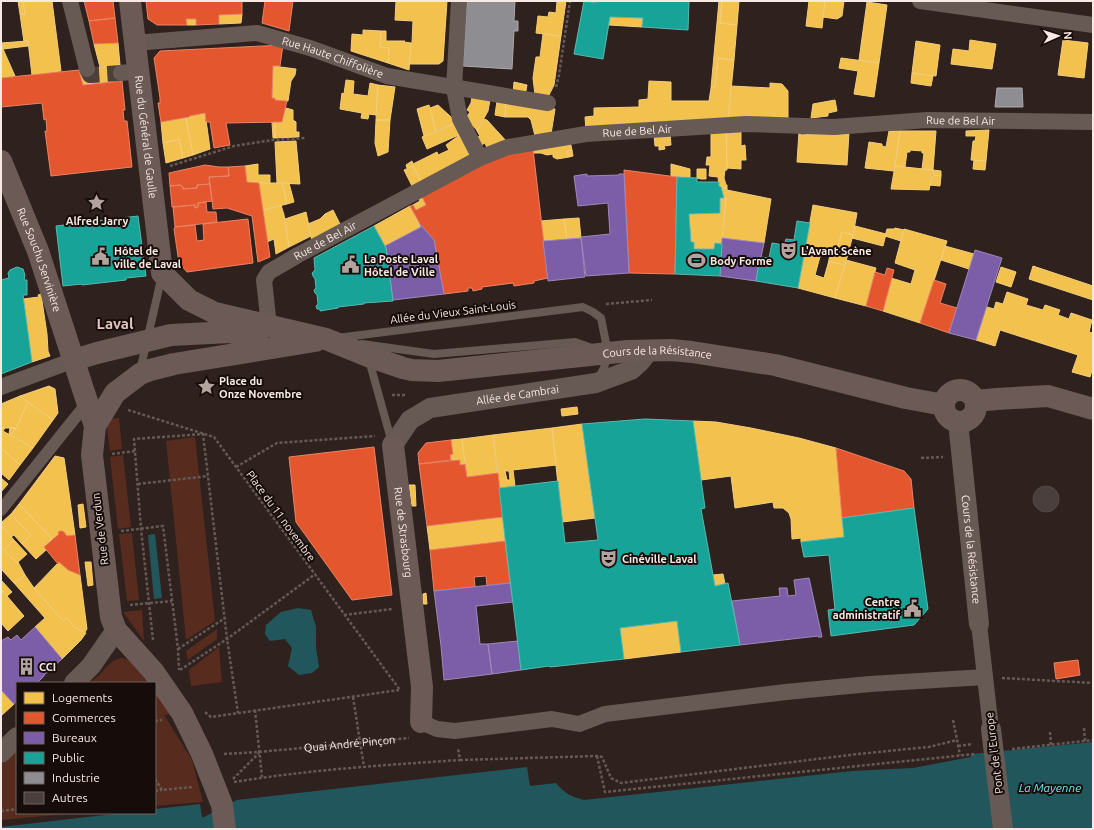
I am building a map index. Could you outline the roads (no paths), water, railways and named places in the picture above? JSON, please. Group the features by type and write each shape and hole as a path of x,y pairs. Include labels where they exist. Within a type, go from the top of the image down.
{"main road":[{"name":"Rue du Général de Gaulle","path":"130,1 135,43 130,72 150,172 162,274"},
{"name":"Rue Souchu Servinière","path":"1,161 38,251 74,360"},
{"path":"162,274 190,300 215,313 326,339 368,356"},
{"name":"Rue de Verdun","path":"74,360 171,335 230,332 287,346"},
{"name":"Rue de Verdun","path":"225,829 222,805 222,784 202,754 179,708 153,672 116,630 111,617 92,455 98,404 140,374 150,370 174,364 326,339"},
{"name":"Cours de la Résistance","path":"368,356 412,370 438,371 608,353 671,350 775,365 906,398 944,405"},
{"path":"74,360 98,404"},
{"path":"962,389 971,393 976,401 977,407 972,417 963,422 953,420 946,414 944,405 948,395 952,392 962,389"},
{"path":"976,401 1048,396 1093,409"},
{"name":"Rue de Strasbourg","path":"387,440 422,687 421,717"}],"street":[{"path":"70,1 87,69"},
{"path":"459,1 454,88 460,119 480,158"},
{"path":"920,1 1093,25"},
{"name":"Rue Haute Chiffolière","path":"135,43 257,33 310,48 387,76 548,103"},
{"name":"Rue de Bel Air","path":"269,326 264,280 269,272 480,158 508,147 586,134 746,124 834,127 927,120 1093,122"},
{"name":"Allée de Cambrai","path":"387,440 410,420 430,408 596,383 631,370 649,351"},
{"path":"1,387 74,360"},
{"path":"1,510 98,404"},
{"name":"Cours de la Résistance","path":"958,422 985,677"},
{"path":"75,682 90,666 116,630"},
{"path":"421,717 437,729 455,731 552,719 579,724 605,714 786,692 870,684 985,677"},
{"name":"Pont de l'Europe","path":"985,677 1003,829"},
{"path":"1,753 16,738"}],"lane":[{"name":"Rue du Général de Gaulle","path":"146,341 162,274"},
{"name":"Allée du Vieux Saint-Louis","path":"326,339 583,307 601,318 608,353"},
{"path":"326,339 434,354 575,342 608,353 604,368 596,383"},
{"path":"140,374 146,341"},
{"name":"Rue de Strasbourg","path":"368,356 387,440"}],"water":[{"path":"155,534 162,598 154,599 148,535"},
{"path":"298,608 311,610 316,627 316,648 319,667 312,673 299,675 288,666 292,648 285,639 270,641 265,634 266,625 281,612"},
{"name":"La Mayenne","path":"1093,742 1093,829 1,829 1,827 113,814 156,814 156,809 200,804 202,817 204,817 237,800 527,767 530,786 556,783 568,794 584,800 852,771 913,768 971,757 971,754"}],"tunnel":[{"path":"87,69 90,75 121,73"}],"place":[{"name":"Alfred Jarry","path":"97,203"},
{"name":"L'Avant Scène","path":"788,251"},
{"name":"Hôtel de ville de Laval","path":"101,257"},
{"name":"Body Forme","path":"697,261"},
{"name":"La Poste Laval Hôtel de Ville","path":"351,265"},
{"name":"Place du Onze Novembre","path":"206,387"},
{"name":"Cinéville Laval","path":"609,559"},
{"name":"Centre administratif","path":"913,608"},
{"name":"CCI","path":"26,667"}],"district":[{"name":"Laval","path":"115,323"}]}
